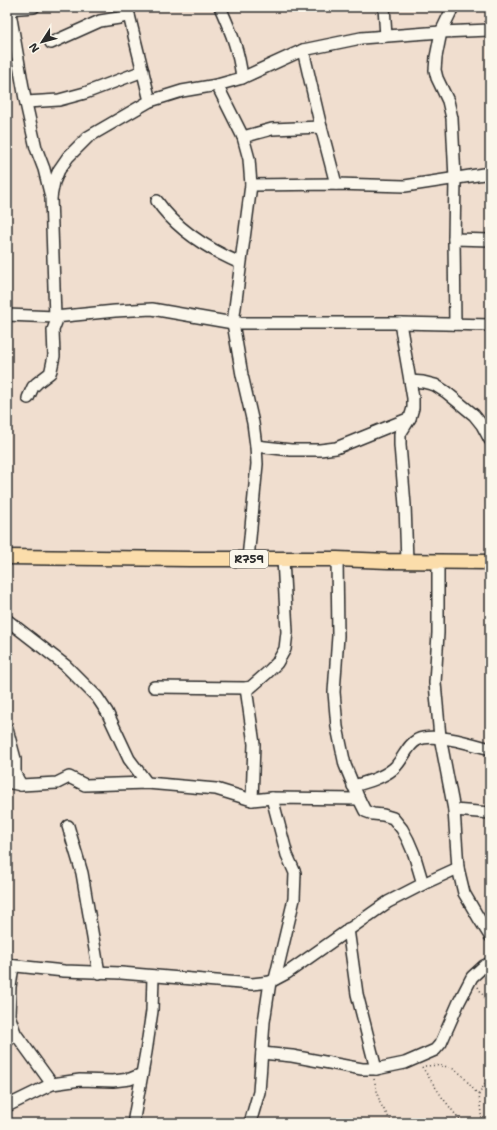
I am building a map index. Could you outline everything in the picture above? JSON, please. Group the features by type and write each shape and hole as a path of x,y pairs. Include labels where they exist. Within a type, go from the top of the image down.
{"main road":[{"name":"R759","path":"7,557 337,559 490,562"}],"street":[{"path":"28,398 33,386 52,370 54,356 53,330 57,317 51,197 44,169 36,148 8,9 34,7"},
{"path":"220,7 232,33 240,62 242,78"},
{"path":"384,7 386,36"},
{"path":"453,7 442,32 436,57 435,70 437,78 448,101 452,118 455,179 455,324"},
{"path":"50,43 100,21 120,18 128,11 150,101"},
{"path":"51,197 54,182 59,170 68,157 88,137 150,101 182,91 217,85 242,78 303,50 361,38 490,30"},
{"path":"303,50 336,184"},
{"path":"26,102 59,100 85,93 143,71"},
{"path":"217,85 243,137 249,159 251,185 233,323 242,375 253,423 256,446 257,464 248,559"},
{"path":"243,137 272,129 321,127"},
{"path":"251,185 336,184 405,186 490,173"},
{"path":"157,201 164,212 173,221 205,246 240,263"},
{"path":"454,239 490,240"},
{"path":"7,315 57,317 152,309 233,323 400,323 490,325"},
{"path":"400,323 413,398 413,408 410,418 400,434 405,505 406,561"},
{"path":"410,381 436,385 446,392 474,415 490,440"},
{"path":"256,446 292,450 320,450 336,448 410,418"},
{"path":"154,687 246,688 251,687 267,673 285,649 287,632 284,559"},
{"path":"337,559 338,636 334,692 337,727 345,765 365,810 368,813 392,818 402,829 414,854 423,884"},
{"path":"438,561 438,633 435,683 440,737 454,810 458,868 464,893 490,936"},
{"path":"7,620 65,665 97,697 107,712 129,759 147,783"},
{"path":"246,688 254,744 252,800"},
{"path":"7,729 15,759 16,774 22,785"},
{"path":"354,786 381,776 394,768 410,745 417,740 440,737 490,749"},
{"path":"7,782 22,785 57,784 68,777 85,785 147,783 216,789 252,800 272,798 359,799"},
{"path":"250,1123 259,1092 264,1022 273,980 294,899 295,873 287,855 272,798"},
{"path":"454,810 490,813"},
{"path":"68,826 82,873 99,973"},
{"path":"52,1084 15,1033 9,1015 10,966 64,971 121,973 252,984 273,980 287,973 316,954 348,929 388,902 458,868"},
{"path":"348,929 357,994 374,1070"},
{"path":"262,1053 292,1056 374,1070 405,1063 435,1050 441,1043 472,976 490,963"},
{"path":"134,1123 152,1010 153,976"},
{"path":"7,1041 15,1033"},
{"path":"7,1106 52,1084 80,1080 113,1081 130,1079 142,1074"}],"path":[{"path":"472,976 490,1008"},
{"path":"405,1063 422,1066 454,1068 462,1074 479,1095"},
{"path":"422,1066 442,1097 462,1123"},
{"path":"374,1070 380,1103 392,1123"},
{"path":"482,1123 479,1095 490,1072"}]}
